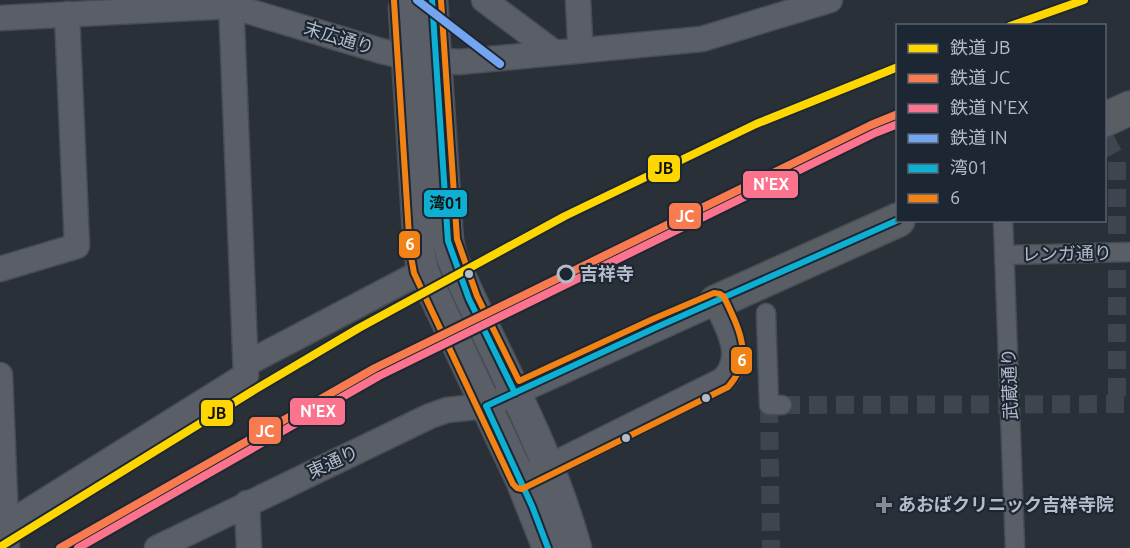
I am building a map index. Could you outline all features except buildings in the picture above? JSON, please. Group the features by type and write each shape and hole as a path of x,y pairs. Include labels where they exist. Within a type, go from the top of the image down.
{"main road":[{"path":"1106,119 1130,108"},
{"path":"716,302 896,221"}],"street":[{"path":"484,0 555,53"},
{"path":"578,0 580,39"},
{"name":"末広通り","path":"0,18 231,3 408,57 459,62 702,39 757,11 830,0"},
{"path":"6,536 246,375 231,3"},
{"path":"418,4 408,57 418,250 423,271 521,480 548,548"},
{"path":"418,4 437,61 448,241 452,258 549,467 576,548"},
{"path":"0,269 77,246 67,14"},
{"name":"武蔵通り","path":"1003,222 1015,548"},
{"name":"レンガ通り","path":"1005,255 1130,252"},
{"path":"246,364 423,271"},
{"path":"521,480 723,380 733,366 736,350 716,302"},
{"name":"東通り","path":"169,545 247,503 430,416 447,410 486,406 716,302"},
{"path":"766,313 776,405"},
{"path":"0,375 6,536"},
{"path":"247,503 249,548"}],"tunnel":[{"path":"1106,140 1117,161 1117,404"},
{"path":"782,405 1130,404"},
{"path":"769,405 771,548"}],"rail line":[{"name":"IN","path":"417,0 500,64"},
{"name":"JB","path":"1016,24 1084,0"},
{"name":"JB","path":"0,547 359,328 565,216 756,124 896,68"},
{"name":"JC","path":"60,548 375,368 896,115"},
{"name":"N'EX","path":"78,548 379,376 896,125"}],"transit line":[{"name":"湾01","path":"432,0 448,241 469,299 515,393"},
{"name":"6","path":"394,1 410,251 414,273 513,484 522,489 728,387 741,365 742,343 735,320 724,297 714,293 519,381 477,296 457,239 441,0"},
{"name":"湾01","path":"548,548 532,506 486,406 896,221"}],"place":[{"name":"吉祥寺","path":"566,274"},
{"name":"あおばクリニック吉祥寺院","path":"884,505"}]}
